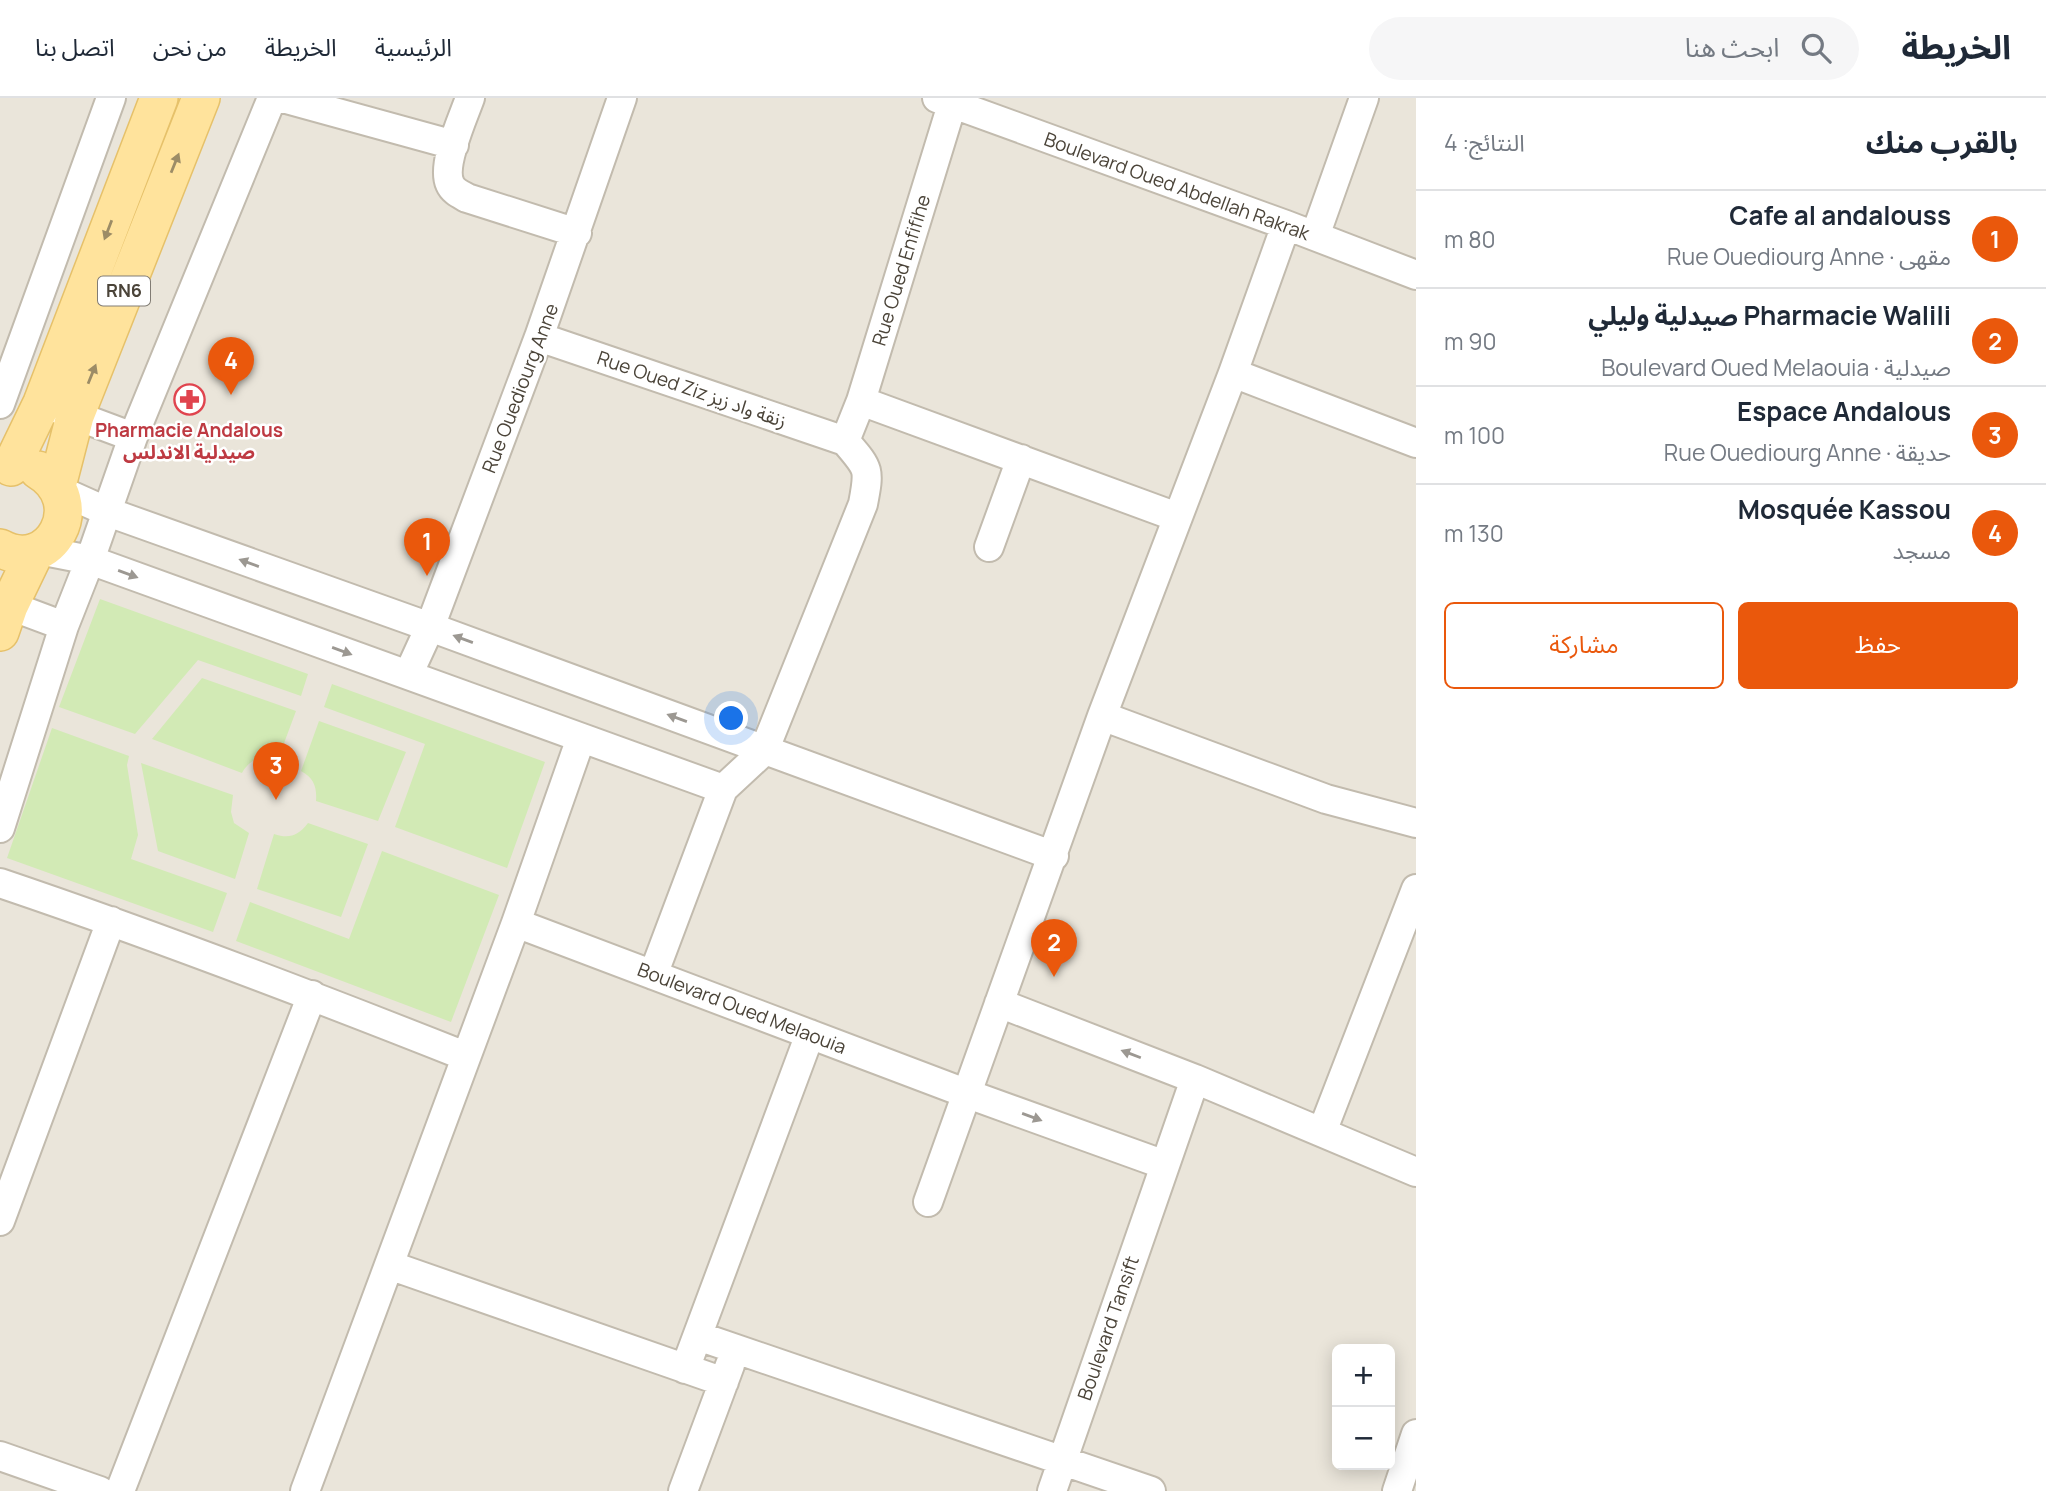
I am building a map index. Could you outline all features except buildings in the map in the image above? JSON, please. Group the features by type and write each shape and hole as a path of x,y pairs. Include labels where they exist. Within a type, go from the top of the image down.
{"main road":[{"name":"RN6","path":"58,488 58,410 159,98"},
{"name":"RN6","path":"5,470 58,410 201,98"},
{"name":"RN6","path":"3,613 25,550 51,542 64,517 64,503 58,488 48,476 37,469 24,467 5,470"}],"street":[{"path":"111,98 3,398 58,410 133,437"},
{"path":"0,828 64,626 108,512 133,437 272,98"},
{"path":"282,98 454,145"},
{"path":"470,98 447,169 449,182 455,190 467,198 577,233"},
{"name":"Rue Ouediourg Anne","path":"408,675 430,627 539,337 622,98"},
{"path":"1315,236 1364,98"},
{"name":"Boulevard Oued Abdellah Rakrak","path":"948,100 1416,275"},
{"name":"Rue Oued Enfifihe","path":"845,442 861,401 948,100"},
{"path":"928,1202 1102,716 1233,373 1286,225"},
{"name":"Rue Oued Ziz زنقة واد زيز","path":"539,337 845,442"},
{"path":"1233,373 1416,443"},
{"path":"861,401 1177,517"},
{"path":"653,975 723,789 764,751 863,505 867,481 865,464 845,442"},
{"path":"989,547 1021,459"},
{"path":"58,488 108,512 1054,856"},
{"path":"25,550 90,560 723,789"},
{"path":"3,613 64,626"},
{"path":"1102,716 1326,799 1416,823"},
{"path":"305,1491 516,923 581,738"},
{"path":"0,883 312,995 465,1056"},
{"path":"1322,1132 1416,889"},
{"path":"0,1221 111,921"},
{"name":"Boulevard Oued Melaouia","path":"516,923 968,1094 1165,1165"},
{"path":"120,1491 312,995"},
{"path":"999,1003 1195,1079 1416,1172"},
{"path":"685,1369 810,1034"},
{"name":"Boulevard Tansift","path":"1052,1491 1195,1079"},
{"path":"388,1265 724,1382"},
{"path":"698,1336 1151,1491"},
{"path":"683,1491 736,1349"},
{"path":"1397,1491 1416,1434"},
{"path":"0,1456 100,1491"}],"shaded area":[{"path":"0,98 1416,98 1416,1491 0,1491"}],"green space":[{"path":"100,599 308,674 301,696 198,660 135,734 59,707"},
{"path":"202,678 296,711 280,754 258,758 248,764 242,773 152,739"},
{"path":"332,684 545,762 507,868 395,827 425,744 324,707"},
{"path":"319,721 406,752 378,821 316,801 314,783 301,771"},
{"path":"52,728 129,756 127,765 138,835 131,859 227,893 213,932 7,858"},
{"path":"141,763 233,795 231,812 234,823 249,833 235,879 158,851"},
{"path":"308,823 368,844 341,917 257,889 274,834 293,835"},
{"path":"382,851 499,895 451,1022 236,941 250,902 349,939"}],"place":[{"name":"Mosquée Kassou","path":"231,395"},
{"name":"Pharmacie Andalous صيدلية الاندلس","path":"189,399"},
{"name":"Cafe al andalouss","path":"427,576"},
{"name":"Espace Andalous","path":"276,800"},
{"name":"Pharmacie Walili صيدلية وليلي","path":"1054,977"}]}
